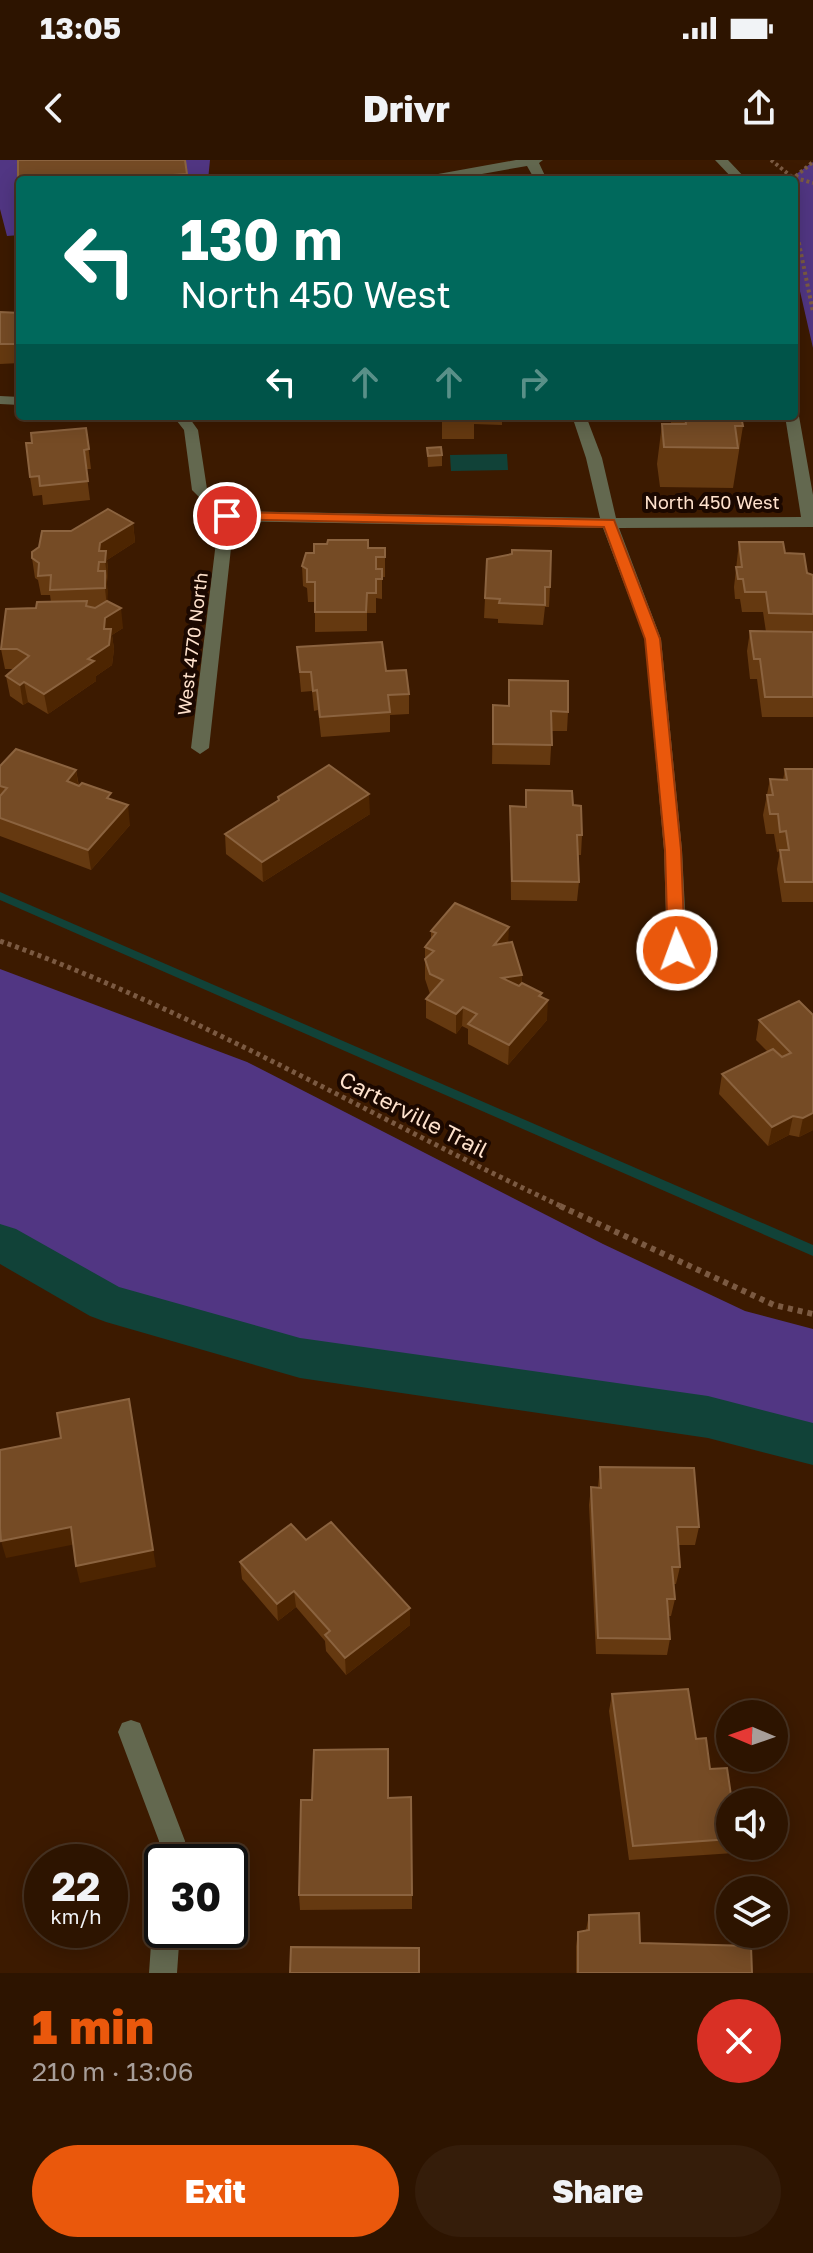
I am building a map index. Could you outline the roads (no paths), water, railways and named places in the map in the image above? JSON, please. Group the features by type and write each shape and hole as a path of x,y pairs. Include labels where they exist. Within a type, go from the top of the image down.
{"street":[{"path":"721,160 737,176"},
{"path":"450,176 534,161"},
{"path":"183,420 191,430 200,490 227,516"},
{"path":"580,420 594,458 609,523 653,639 673,850 677,950"},
{"path":"793,420 812,522"},
{"name":"North 450 West","path":"227,516 609,523 812,522"},
{"name":"West 4770 North","path":"200,748 227,516"},
{"path":"131,1732 172,1844"},
{"path":"163,1973 165,1948"}],"water":[{"path":"507,454 508,470 451,471 450,455"}],"waterway":[{"path":"0,896 813,1251"},
{"path":"0,1242 106,1303 300,1358 708,1417 813,1444"}]}
